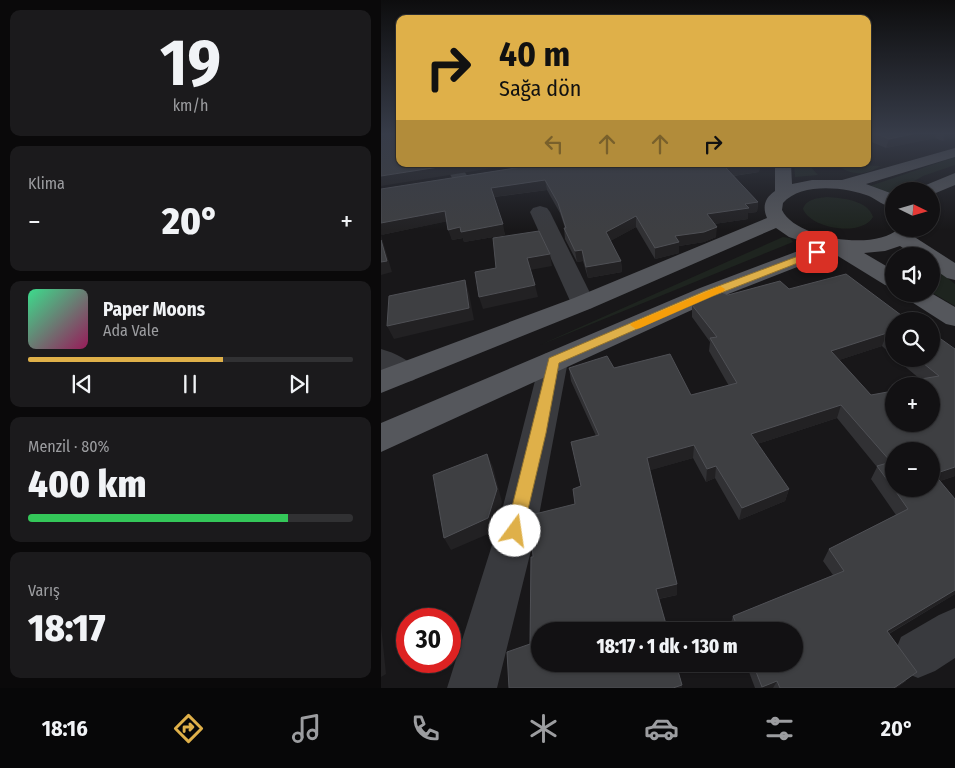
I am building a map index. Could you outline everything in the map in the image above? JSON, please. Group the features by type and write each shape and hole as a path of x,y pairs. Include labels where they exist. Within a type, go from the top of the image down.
{"main road":[{"path":"841,185 908,165"},
{"path":"783,167 784,191"},
{"path":"825,171 841,185"},
{"path":"940,185 955,178"},
{"path":"885,198 877,193 841,185 808,185 784,191 774,201 772,207 778,220 785,226 807,237 835,245 873,246 893,238"},
{"path":"389,371 583,303 778,220"},
{"path":"910,238 920,247"},
{"path":"835,245 885,275"},
{"path":"381,438 709,293 835,245"},
{"path":"940,263 955,274"},
{"path":"928,302 955,318"}],"street":[{"path":"454,167 461,179"},
{"path":"443,182 480,176"},
{"path":"540,212 583,303"},
{"path":"472,688 485,646 530,468 554,361"}],"shaded area":[{"path":"931,165 955,165 923,176 913,182 885,182 885,193 870,186"},
{"path":"881,166 863,173 847,171 840,167"},
{"path":"794,167 811,167 818,175 795,177"},
{"path":"827,197 847,199 860,203 870,211 873,217 859,227 848,229 826,226 816,222 803,209 807,203 813,200"},
{"path":"783,237 790,238 793,242 540,345"},
{"path":"940,272 955,284 955,306 940,297"}],"building":[{"path":"381,165 439,167 381,176"},
{"path":"522,167 732,167 726,168 758,202 745,204 749,208 707,214 717,227 704,232 675,236 679,242 655,248 636,216 606,232 621,261 586,267 582,250 575,251 564,228 566,228 558,203 545,180 491,188 503,224 461,232 460,227 448,230 445,211 381,223 381,189"},
{"path":"539,231 550,254 527,258 535,285 479,297 475,272 496,268 493,238"},
{"path":"381,240 387,261 381,262"},
{"path":"846,274 897,312 885,312 885,334 831,351 871,395 885,392 885,432 940,432 940,377 933,377 939,376 928,367 940,367 940,338 955,349 955,467 940,472 940,442 885,442 885,455 841,405 751,434 789,489 742,508 716,466 707,469 694,445 647,458 677,584 656,589 665,622 531,622 531,672 678,672 682,685 673,688 509,688 507,652 530,644 531,557 533,557 531,529 535,514 575,504 573,489 581,486 571,442 599,435 569,368 607,356 614,368 670,354 691,395 737,383 710,338 717,337 692,305 719,291 728,295 780,281 789,289"},
{"path":"465,280 469,308 387,326 389,296"},
{"path":"487,454 497,489 488,518 444,538 433,475"},
{"path":"885,464 885,477 877,466"},
{"path":"940,481 955,499 955,590 887,631 917,672 894,688 780,688 777,681 762,687 756,672 803,672 803,622 735,622 733,616 844,571 829,549 908,509 900,497 940,497"}],"slow traffic":[{"path":"636,325 720,289"}],"route":[{"path":"515,531 554,361 709,293 817,252"}]}
